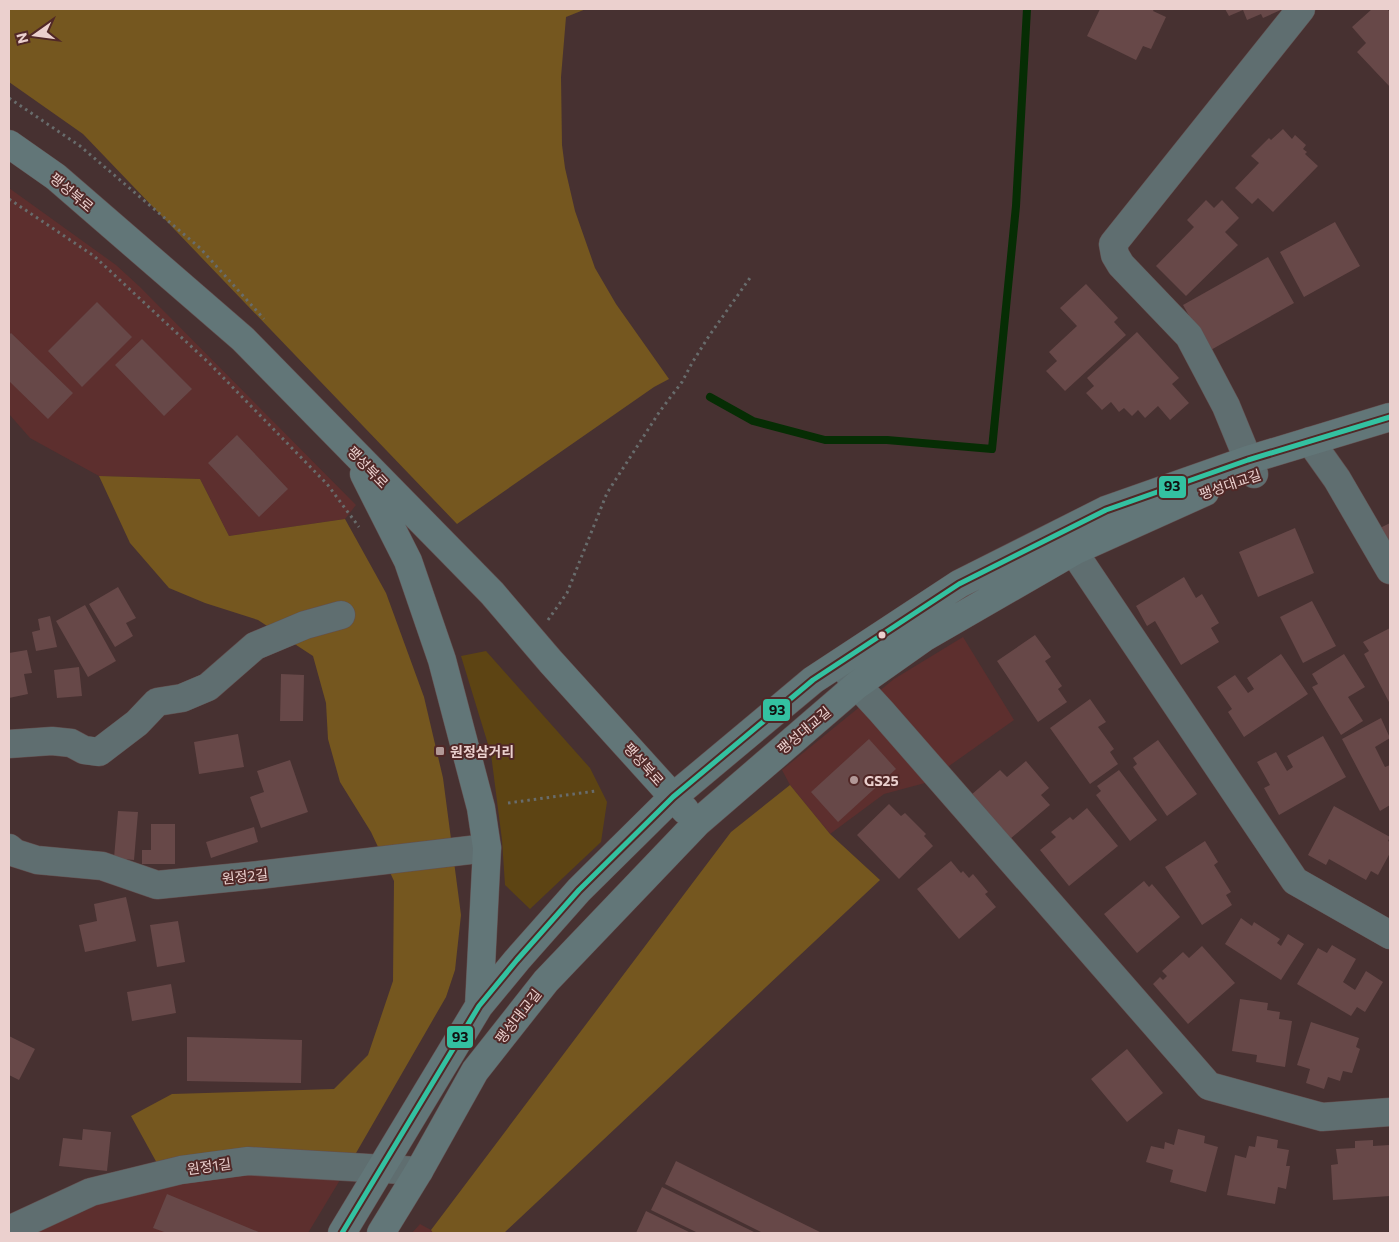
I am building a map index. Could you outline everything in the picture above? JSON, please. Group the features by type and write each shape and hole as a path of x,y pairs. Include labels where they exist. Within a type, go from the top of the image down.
{"main road":[{"name":"팽성북로","path":"9,144 56,177 243,339 492,593 697,823"},
{"path":"1315,448 1390,417"},
{"name":"팽성대교길","path":"382,1233 475,1071 546,981 697,823 857,686 926,637 1068,542 1199,494 1251,467 1315,448 1390,436"},
{"path":"352,450 408,561 442,660 481,808 487,848 479,1006"},
{"path":"342,1233 479,1006 579,890 673,797 813,680 959,584 1068,542"}],"street":[{"path":"1251,467 1226,406 1189,336 1121,266 1115,255 1113,244 1301,9"},
{"path":"1315,448 1337,479 1390,570"},
{"path":"1068,542 1295,881 1390,935"},
{"path":"9,744 52,741 71,743 84,750 99,752 137,724 157,702 182,698 208,687 255,646 305,624 341,614"},
{"path":"840,662 857,686 888,718 1209,1086 1322,1117 1390,1112"},
{"name":"원정2길","path":"9,848 15,853 36,860 102,866 157,885 487,848"},
{"name":"원정1길","path":"9,1230 91,1192 181,1170 248,1161 419,1171"}],"path":[{"path":"9,198 94,256 209,363 326,484 360,529"},
{"path":"532,640 567,593 607,493 752,275"},
{"path":"502,804 596,791"}],"shaded area":[{"path":"9,9 586,9 566,17 561,77 562,145 565,168 575,211 595,268 616,304 669,379 654,387 457,524 83,134 9,82"},
{"path":"9,188 116,265 140,287 356,505 345,519 229,536 200,479 99,476 30,438 9,414"},
{"path":"99,476 200,479 229,536 345,519 386,593 424,697 443,778 461,915 455,970 446,997 352,1160 158,1165 131,1116 172,1094 334,1089 368,1055 393,981 394,881 371,832 340,782 328,739 326,703 313,656 258,620 205,603 169,588 130,543"},
{"path":"963,637 1014,720 925,783 884,794 830,834 790,785 782,770 894,679"},
{"path":"486,651 590,768 607,802 601,842 530,909 505,885 502,840 491,754 461,656"},
{"path":"790,785 830,834 880,880 504,1233 433,1233 431,1230 731,832"},
{"path":"352,1160 308,1233 34,1233 89,1209 126,1187"},
{"path":"420,1224 431,1230 433,1233 412,1233"}],"building":[{"path":"1100,9 1154,9 1153,11 1166,17 1151,49 1143,46 1136,60 1087,36"},
{"path":"1225,9 1283,9 1263,18 1261,14 1247,20 1243,10 1229,16"},
{"path":"1372,9 1387,9 1390,12 1390,87 1357,52 1366,43 1352,27"},
{"path":"1283,129 1292,139 1295,135 1306,145 1303,149 1307,152 1305,154 1318,166 1273,212 1258,198 1252,204 1235,188 1259,163 1251,156 1269,138 1271,140"},
{"path":"1206,200 1214,208 1222,200 1239,218 1225,232 1238,245 1186,296 1156,266 1194,227 1187,220"},
{"path":"1335,222 1360,266 1304,297 1280,252"},
{"path":"1268,257 1294,303 1209,351 1183,305"},
{"path":"1086,284 1118,318 1114,322 1126,335 1065,391 1046,371 1057,361 1049,352 1077,326 1060,308"},
{"path":"97,302 132,337 82,387 48,351"},
{"path":"1137,332 1179,378 1172,384 1189,403 1170,420 1158,406 1145,418 1138,410 1132,416 1124,408 1119,412 1111,402 1102,410 1086,393 1094,386 1087,378"},
{"path":"11,333 73,393 48,419 9,381 9,335"},
{"path":"142,339 192,389 164,416 115,365"},
{"path":"237,435 288,489 259,517 208,463"},
{"path":"1390,523 1390,547 1380,528"},
{"path":"1295,528 1314,573 1258,597 1239,552"},
{"path":"1184,577 1196,598 1202,594 1219,623 1211,628 1219,642 1181,665 1155,621 1147,626 1136,606"},
{"path":"118,587 136,618 126,623 133,636 115,647 89,604"},
{"path":"1312,601 1336,646 1303,663 1280,617"},
{"path":"85,605 116,661 88,677 56,621"},
{"path":"50,616 57,647 36,651 32,632 40,630 38,619"},
{"path":"1390,628 1390,704 1364,654 1369,651 1363,642"},
{"path":"1035,635 1051,657 1045,661 1062,686 1058,689 1067,702 1038,722 997,661"},
{"path":"27,650 32,673 24,674 28,694 9,698 9,653"},
{"path":"1281,654 1308,694 1244,737 1228,712 1232,709 1217,687 1235,675 1248,693 1254,689 1247,678"},
{"path":"1344,654 1365,687 1348,697 1363,721 1341,735 1312,687 1318,684 1312,674"},
{"path":"79,667 82,696 57,698 54,670"},
{"path":"281,674 304,675 303,721 280,721"},
{"path":"1090,699 1106,722 1098,727 1114,749 1110,752 1118,764 1090,784 1050,728"},
{"path":"1381,718 1390,738 1375,747 1385,767 1390,765 1390,805 1380,811 1342,739"},
{"path":"238,734 244,767 199,774 194,742"},
{"path":"1323,736 1346,777 1279,815 1264,788 1270,785 1257,762 1276,752 1287,771 1293,767 1287,756"},
{"name":"GS25","path":"869,739 896,769 838,822 811,792"},
{"path":"1158,740 1197,794 1167,816 1133,767 1137,764 1133,758"},
{"path":"290,760 308,812 261,828 250,797 264,792 257,771"},
{"path":"1026,761 1049,788 1041,795 1050,805 1010,839 971,795 1000,770 1007,777"},
{"path":"1119,770 1157,820 1130,841 1096,795 1101,791 1097,786"},
{"path":"889,804 901,816 905,813 926,834 924,836 933,846 899,879 857,835"},
{"path":"1334,806 1390,837 1388,841 1390,842 1390,853 1378,875 1371,871 1366,880 1329,859 1326,865 1308,855"},
{"path":"1087,808 1118,846 1069,886 1040,850 1056,837 1051,832 1070,817 1073,820"},
{"path":"118,811 138,812 134,860 114,858"},
{"path":"151,824 175,824 175,864 142,864 142,850 151,850"},
{"path":"254,827 258,842 211,858 206,842"},
{"path":"1205,841 1218,862 1214,865 1231,892 1226,895 1232,905 1202,925 1165,867"},
{"path":"951,861 961,873 963,871 969,878 973,874 988,892 985,894 996,907 959,939 917,889"},
{"path":"1144,881 1149,887 1152,884 1180,917 1137,953 1104,914"},
{"path":"126,897 136,941 85,952 79,925 97,921 94,904"},
{"path":"1241,918 1252,926 1254,922 1280,939 1277,943 1281,946 1288,934 1304,944 1281,980 1225,944"},
{"path":"178,921 185,962 157,967 150,925"},
{"path":"1332,945 1356,959 1343,982 1355,990 1366,971 1383,982 1365,1012 1357,1007 1351,1016 1297,984 1318,948 1327,953"},
{"path":"1202,946 1235,983 1188,1024 1153,984 1160,977 1163,980 1167,976 1162,971 1183,952 1189,958"},
{"path":"171,984 176,1013 132,1021 127,992"},
{"path":"1240,999 1268,1003 1267,1010 1280,1012 1279,1019 1292,1021 1285,1067 1256,1062 1257,1055 1232,1051"},
{"path":"1311,1022 1359,1038 1356,1047 1360,1049 1352,1073 1343,1071 1340,1081 1328,1077 1324,1089 1306,1083 1310,1069 1297,1065"},
{"path":"9,1036 35,1049 19,1080 9,1075"},
{"path":"187,1037 302,1040 301,1083 187,1081"},
{"path":"1127,1049 1163,1093 1127,1122 1091,1079"},
{"path":"83,1129 111,1132 107,1171 59,1166 63,1138 82,1140"},
{"path":"1178,1129 1205,1136 1204,1143 1218,1147 1206,1192 1170,1182 1173,1170 1146,1162 1151,1146 1164,1149 1165,1142 1174,1145"},
{"path":"1257,1136 1278,1140 1277,1148 1289,1150 1286,1166 1290,1166 1286,1189 1278,1187 1275,1204 1227,1195 1235,1155 1246,1158 1249,1146 1255,1147"},
{"path":"1373,1140 1373,1146 1390,1145 1390,1196 1333,1200 1331,1165 1338,1164 1336,1149 1355,1148 1355,1141"},
{"path":"676,1161 822,1233 763,1233 665,1184"},
{"path":"662,1187 756,1233 698,1233 651,1210"},
{"path":"167,1194 261,1233 167,1233 153,1228"},
{"path":"646,1211 691,1233 636,1233"}],"waterway":[{"path":"710,397 753,421 825,440 887,440 992,449 1016,206 1027,9"}],"transit line":[{"name":"93","path":"342,1233 479,1006 517,960 579,890 673,797 813,680 959,584 1106,510 1248,460 1390,417"}],"place":[{"name":"원정삼거리","path":"440,751"},
{"name":"GS25","path":"854,780"}]}
